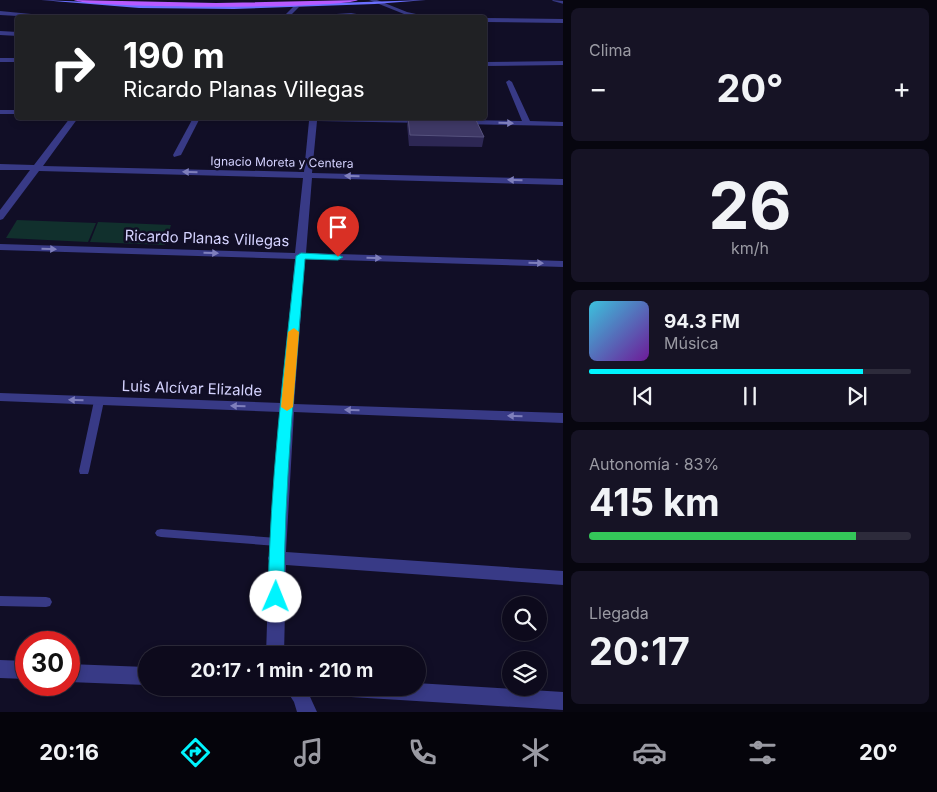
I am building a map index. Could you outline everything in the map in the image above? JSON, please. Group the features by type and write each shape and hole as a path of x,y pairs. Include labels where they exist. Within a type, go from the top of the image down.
{"main road":[{"path":"44,0 152,8 296,7 424,0"},
{"path":"77,0 198,5 355,0"},
{"path":"154,0 273,0"},
{"path":"187,1 205,0"}],"street":[{"path":"372,0 380,1 415,15"},
{"path":"555,0 563,3"},
{"path":"287,15 296,7"},
{"path":"0,13 21,15"},
{"path":"487,20 563,21"},
{"path":"0,33 15,34"},
{"path":"0,60 15,60"},
{"path":"487,64 563,63"},
{"path":"509,82 527,123"},
{"path":"0,112 15,112"},
{"path":"0,217 72,120"},
{"path":"177,155 195,120"},
{"path":"275,646 277,550 287,408 314,120"},
{"path":"391,120 430,121"},
{"path":"449,121 563,124"},
{"name":"Ignacio Moreta y Centera","path":"0,168 563,182"},
{"name":"Ricardo Planas Villegas","path":"0,247 563,264"},
{"name":"Luis Alcívar Elizalde","path":"0,397 563,418"},
{"path":"277,550 563,578"},
{"path":"0,669 15,670"},
{"path":"80,673 138,676"},
{"path":"426,693 563,701"},
{"path":"302,696 307,712"}],"lane":[{"path":"84,471 99,401"},
{"path":"161,533 277,550"},
{"path":"0,601 46,602"}],"green space":[{"path":"17,220 96,223 88,242 6,238"},
{"path":"98,222 171,225 165,245 90,242"}],"building":[{"path":"408,120 476,120 484,137 410,135"}],"slow traffic":[{"path":"287,407 294,332"}],"route":[{"path":"276,597 276,558 301,256 338,257"}]}
